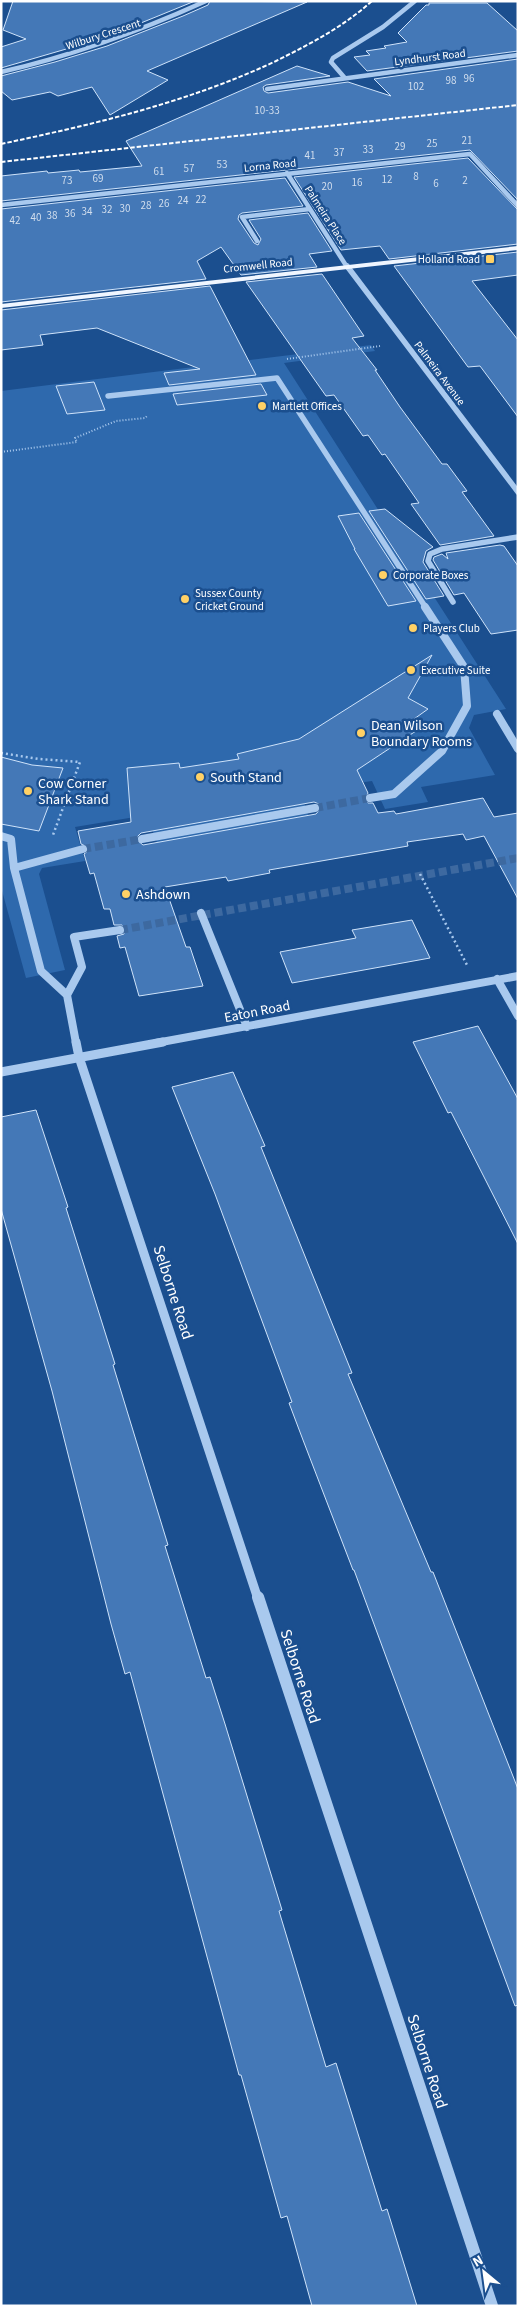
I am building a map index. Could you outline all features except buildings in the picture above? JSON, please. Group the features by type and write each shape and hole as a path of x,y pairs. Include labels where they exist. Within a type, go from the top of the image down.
{"main road":[{"name":"Cromwell Road","path":"1,306 518,248"}],"street":[{"name":"Wilbury Crescent","path":"1,72 76,52 142,30 206,1"},
{"path":"344,77 331,62 333,58 383,27 415,1"},
{"name":"Lyndhurst Road","path":"267,89 344,77 518,55"},
{"path":"1,65 7,71"},
{"name":"Lorna Road","path":"1,205 470,154 518,206"},
{"name":"Palmeira Place","path":"287,173 347,267"},
{"path":"257,241 242,216 310,209"},
{"name":"Palmeira Avenue","path":"347,267 518,492"},
{"path":"108,396 277,378 464,667 467,706 442,751 394,794 370,798"},
{"path":"453,602 428,561 430,554 442,549 518,537"},
{"path":"497,714 518,749"},
{"path":"142,839 315,808"},
{"path":"1,836 11,839 14,868 41,971 67,995 82,967 74,937 120,930"},
{"path":"14,868 83,849"},
{"path":"201,913 247,1027"},
{"name":"Eaton Road","path":"1,1072 518,976"},
{"path":"497,979 518,1016"},
{"name":"Selborne Road","path":"67,995 79,1057 492,2306"}],"path":[{"path":"277,378 268,362 405,343"},
{"path":"1,452 77,442 75,438 116,421 145,418 148,416"},
{"path":"1,753 38,759 80,762 44,859"},
{"path":"420,874 477,983"}],"shaded area":[{"path":"371,345 375,351 284,363 506,709 474,715 469,728 495,775 421,787 428,802 385,809 372,781 300,791 311,823 159,848 147,815 75,827 85,861 42,868 39,874 65,970 26,978 1,887 1,391"}],"tunnel":[{"path":"315,808 370,798"},
{"path":"83,849 142,839"},
{"path":"120,930 518,858"}],"railway":[{"path":"1,144 106,120 176,100 243,76 276,61 326,34 372,1"},
{"path":"1,162 518,105"}],"place":[{"name":"Holland Road","path":"490,259"},
{"name":"Martlett Offices","path":"262,406"},
{"name":"Corporate Boxes","path":"383,575"},
{"name":"Sussex County Cricket Ground","path":"185,599"},
{"name":"Players Club","path":"413,628"},
{"name":"Executive Suite","path":"411,670"},
{"name":"Dean Wilson Boundary Rooms","path":"361,733"},
{"name":"South Stand","path":"200,777"},
{"name":"Cow Corner Shark Stand","path":"28,791"},
{"name":"Ashdown","path":"126,894"}]}
